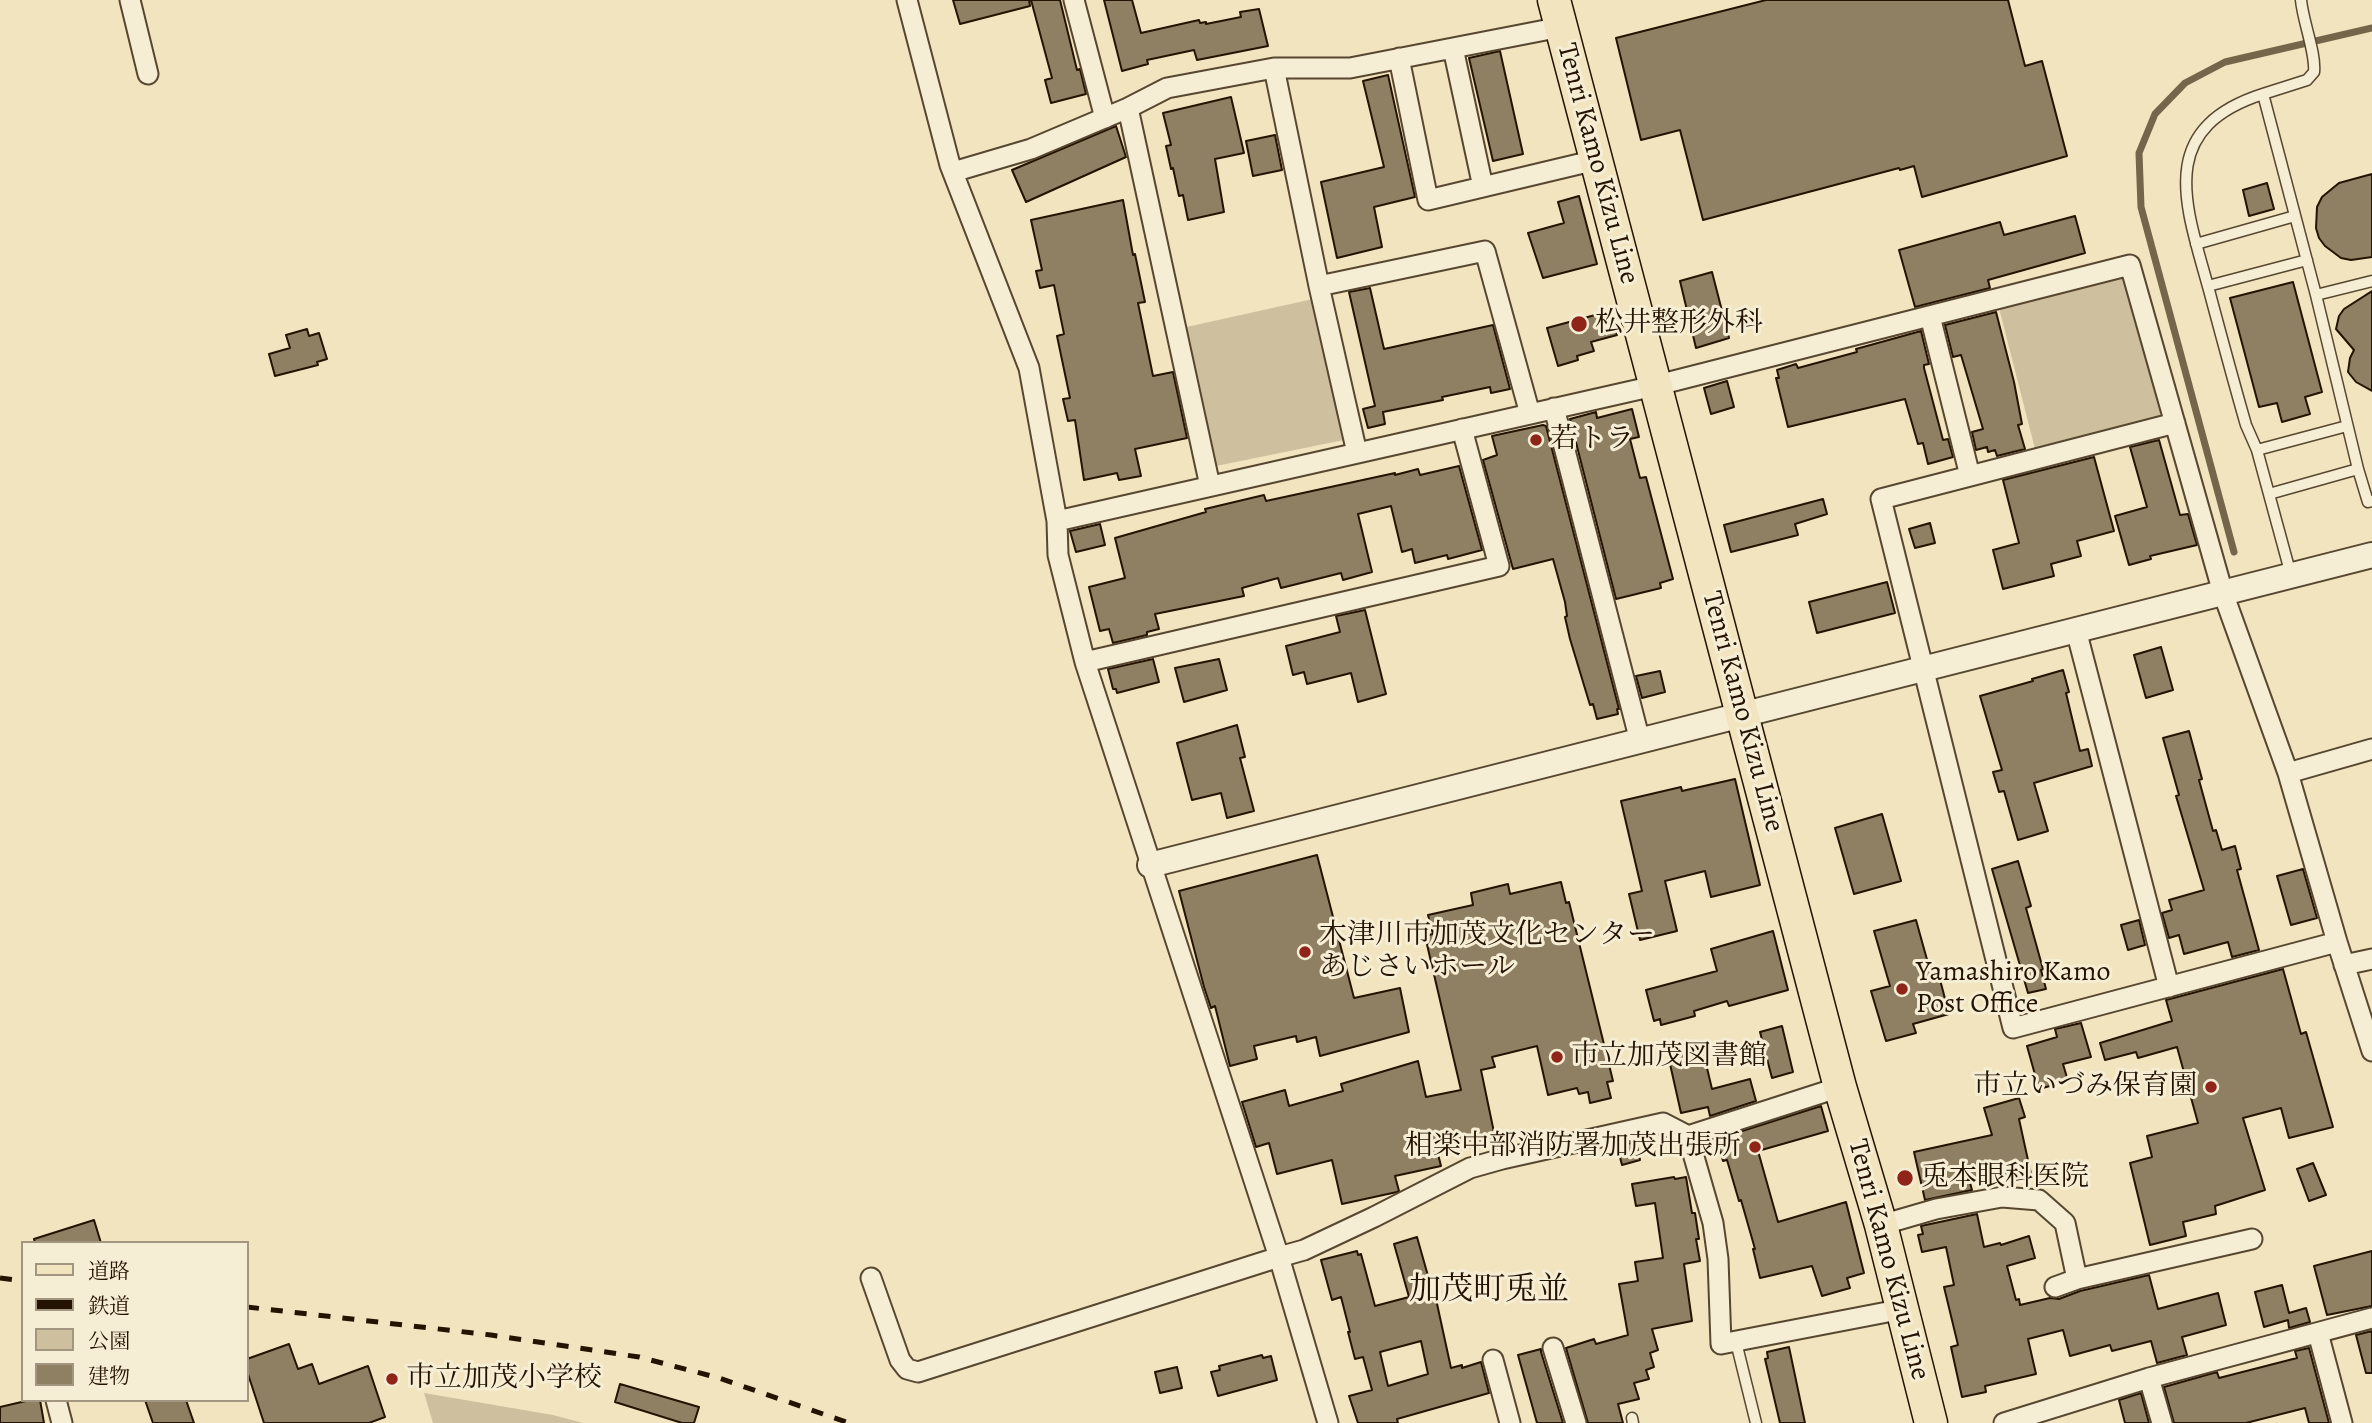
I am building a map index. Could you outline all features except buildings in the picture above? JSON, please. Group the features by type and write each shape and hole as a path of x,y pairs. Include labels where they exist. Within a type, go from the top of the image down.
{"main road":[{"name":"Tenri Kamo Kizu Line","path":"1558,14 1654,386 1744,715 1840,1087 1881,1225 1931,1423"}],"street":[{"path":"130,0 148,74"},
{"path":"907,0 953,172 1029,368 1057,520 1058,555 1085,662 1279,1257 1328,1423"},
{"path":"1074,0 1105,118"},
{"path":"953,172 1031,149 1128,108 1167,88 1274,68 1350,68 1453,48 1558,14"},
{"path":"1453,48 1483,187"},
{"path":"1399,58 1428,200 1596,160"},
{"path":"1274,68 1357,453"},
{"path":"1128,108 1210,486"},
{"path":"1319,286 1485,251 1530,414"},
{"path":"1057,520 1654,386 2130,264 2223,593 2288,773 2372,1051"},
{"path":"1930,316 1970,476"},
{"path":"1554,408 1640,741"},
{"path":"2175,423 1881,499 2013,1028 2337,942"},
{"path":"1085,662 1499,566 1462,429"},
{"path":"1150,865 2372,555"},
{"path":"2076,630 2169,987"},
{"path":"2288,773 2372,749"},
{"path":"2344,965 2372,959"},
{"path":"871,1278 900,1360 907,1369 918,1372 1304,1250 1470,1168 1663,1123 1688,1136 1840,1087"},
{"path":"1688,1136 1713,1223 1718,1259 1721,1344 1903,1309"},
{"path":"1881,1225 1936,1209 2002,1197 2039,1200 2064,1223 2077,1279"},
{"path":"2055,1287 2077,1279 2252,1239"},
{"path":"2004,1423 2149,1378 2372,1318"},
{"path":"2318,1333 2342,1423"},
{"path":"1553,1348 1576,1423"},
{"path":"1493,1360 1510,1423"},
{"path":"2149,1378 2162,1423"},
{"path":"57,1402 62,1423"}],"lane":[{"path":"2291,576 2196,244 2184,187 2191,153 2208,125 2219,114 2239,102 2307,80 2314,72 2301,0"},
{"path":"2263,94 2358,469 2368,502 2372,501"},
{"path":"2196,244 2295,216"},
{"path":"2208,286 2307,260"},
{"path":"2316,295 2372,281"},
{"path":"2257,450 2347,426"},
{"path":"2269,494 2358,469"},
{"path":"1737,1342 1756,1423"}],"green space":[{"path":"2116,279 2128,282 2162,413 2035,449 1999,308"},
{"path":"1313,299 1344,440 1211,467 1182,328"},
{"path":"424,1393 553,1415 583,1423 433,1423"}],"waterway":[{"path":"2234,552 2141,207 2139,153 2155,114 2185,83 2225,62 2372,28"}],"railway":[{"path":"0,1278 21,1281"},
{"path":"248,1307 491,1335 639,1357 719,1378 849,1423"}],"place":[{"name":"松井整形外科","path":"1579,324"},
{"name":"若トラ","path":"1536,440"},
{"name":"木津川市加茂文化センター あじさいホール","path":"1305,952"},
{"name":"Yamashiro Kamo Post Office","path":"1902,989"},
{"name":"市立加茂図書館","path":"1557,1057"},
{"name":"市立いづみ保育園","path":"2211,1087"},
{"name":"相楽中部消防署加茂出張所","path":"1755,1147"},
{"name":"兎本眼科医院","path":"1905,1178"},
{"name":"市立加茂小学校","path":"392,1379"}],"district":[{"name":"加茂町兎並","path":"1489,1291"}]}
